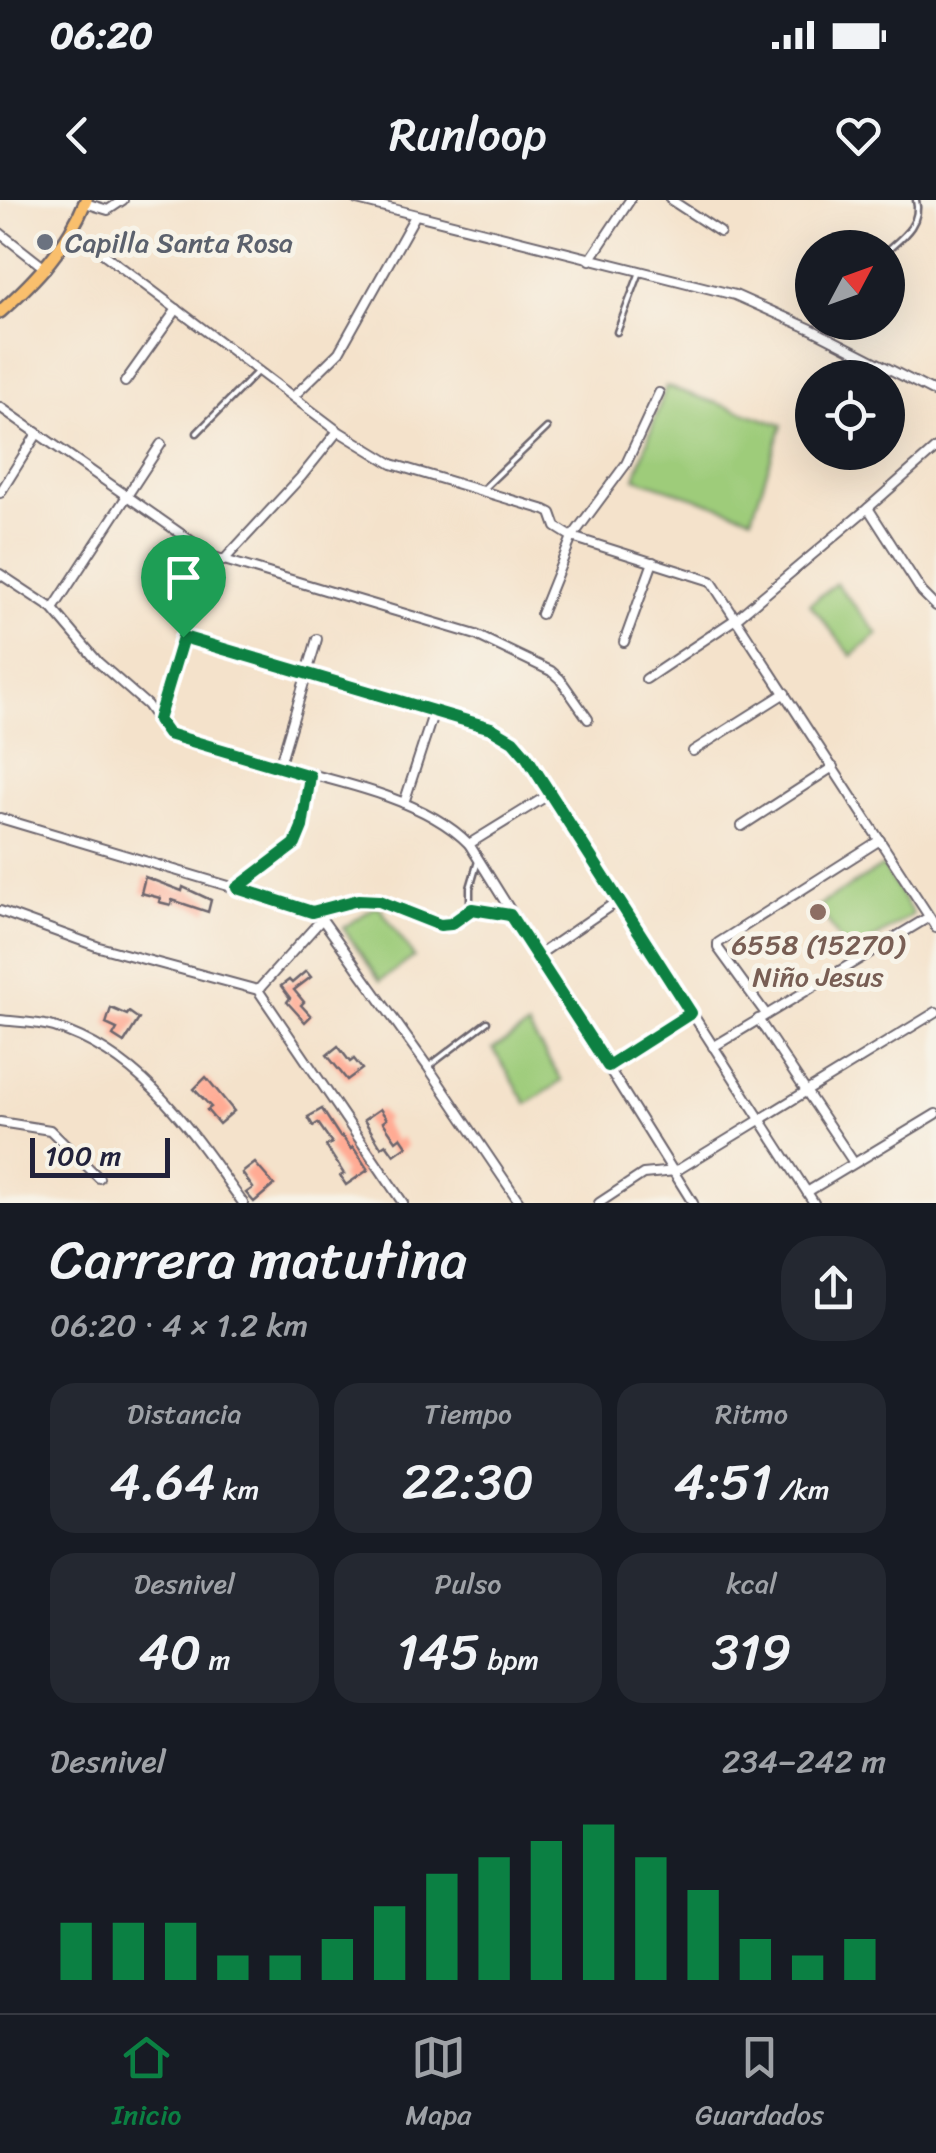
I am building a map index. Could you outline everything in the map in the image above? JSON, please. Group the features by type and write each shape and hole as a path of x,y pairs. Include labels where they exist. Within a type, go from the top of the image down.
{"main road":[{"path":"0,312 46,269 86,202"}],"street":[{"path":"86,202 108,210 123,200"},
{"path":"357,200 734,296 795,319"},
{"path":"590,260 630,200"},
{"path":"671,200 720,232"},
{"path":"293,397 339,352 416,216"},
{"path":"72,230 338,431 392,464 549,511 556,527 572,536 711,582 936,927"},
{"path":"0,233 46,269"},
{"path":"125,382 177,309"},
{"path":"839,340 936,393"},
{"path":"541,614 572,536 626,464 658,393"},
{"path":"0,406 219,559 476,635 550,671 588,720"},
{"path":"158,720 198,586 219,559 301,478 338,431"},
{"path":"0,493 37,434"},
{"path":"53,609 161,444"},
{"path":"646,678 737,618 936,448"},
{"path":"868,508 922,592 936,606"},
{"path":"624,642 653,562"},
{"path":"0,574 53,609 98,662 132,690 168,734 404,803 441,821 468,844 693,1203"},
{"path":"183,637 491,728 513,741 814,1203"},
{"path":"278,767 317,639"},
{"path":"693,751 785,693"},
{"path":"404,803 434,712"},
{"path":"742,826 833,767"},
{"path":"237,888 295,844 302,827 310,776"},
{"path":"468,844 550,794"},
{"path":"0,818 237,888 312,912 322,919 520,1203"},
{"path":"854,1163 718,943 880,840"},
{"path":"536,956 618,900"},
{"path":"0,911 99,946 258,990 403,1203"},
{"path":"713,1047 929,917"},
{"path":"258,990 322,919"},
{"path":"600,1203 644,1174 676,1171 936,1012"},
{"path":"608,1066 691,1013"},
{"path":"0,1020 49,1025 81,1037 134,1069 180,1116 243,1203"},
{"path":"807,1192 936,1114"},
{"path":"0,1122 50,1130 99,1178"}],"lane":[{"path":"905,235 918,210 916,200"},
{"path":"617,332 640,272"},
{"path":"196,433 258,370"},
{"path":"483,489 547,428"},
{"path":"470,911 470,888 478,861"},
{"path":"312,912 358,900 379,901 446,925 470,911 482,909 510,915"},
{"path":"428,1067 487,1022"}],"green space":[{"path":"666,386 782,425 752,517 635,478"},
{"path":"836,583 878,634 852,656 810,604"},
{"path":"883,866 913,914 849,955 818,906"},
{"path":"378,905 414,957 380,981 343,928"},
{"path":"528,1027 562,1081 527,1104 493,1049"}],"building":[{"path":"145,877 182,891 183,887 211,900 208,912 172,900 171,905 159,902 160,898 141,893"},
{"path":"306,971 311,977 294,990 311,1016 305,1022 287,1002 290,998 281,986 289,980 292,983"},
{"path":"111,1008 139,1019 124,1043 113,1036 117,1029 106,1024"},
{"path":"338,1046 350,1062 354,1059 362,1069 347,1080 327,1055"},
{"path":"206,1077 234,1111 219,1124 207,1110 211,1107 194,1089"},
{"path":"322,1109 368,1170 346,1185 340,1176 344,1174 326,1146 332,1143 318,1123 313,1126 308,1117"},
{"path":"380,1109 387,1119 383,1122 396,1141 401,1137 407,1146 394,1155 386,1144 381,1147 364,1120"},
{"path":"255,1163 274,1185 254,1202 246,1193 253,1188 242,1173"}],"place":[{"name":"Capilla Santa Rosa","path":"45,242"},
{"name":"6558 (15270) Niño Jesus","path":"818,912"}],"route":[{"path":"183,637 491,728 513,741 522,749 691,1013 608,1066 510,915 472,909 451,924 440,925 379,901 358,900 312,912 237,888 295,844 302,827 310,776 168,734 158,720 183,637"}]}
